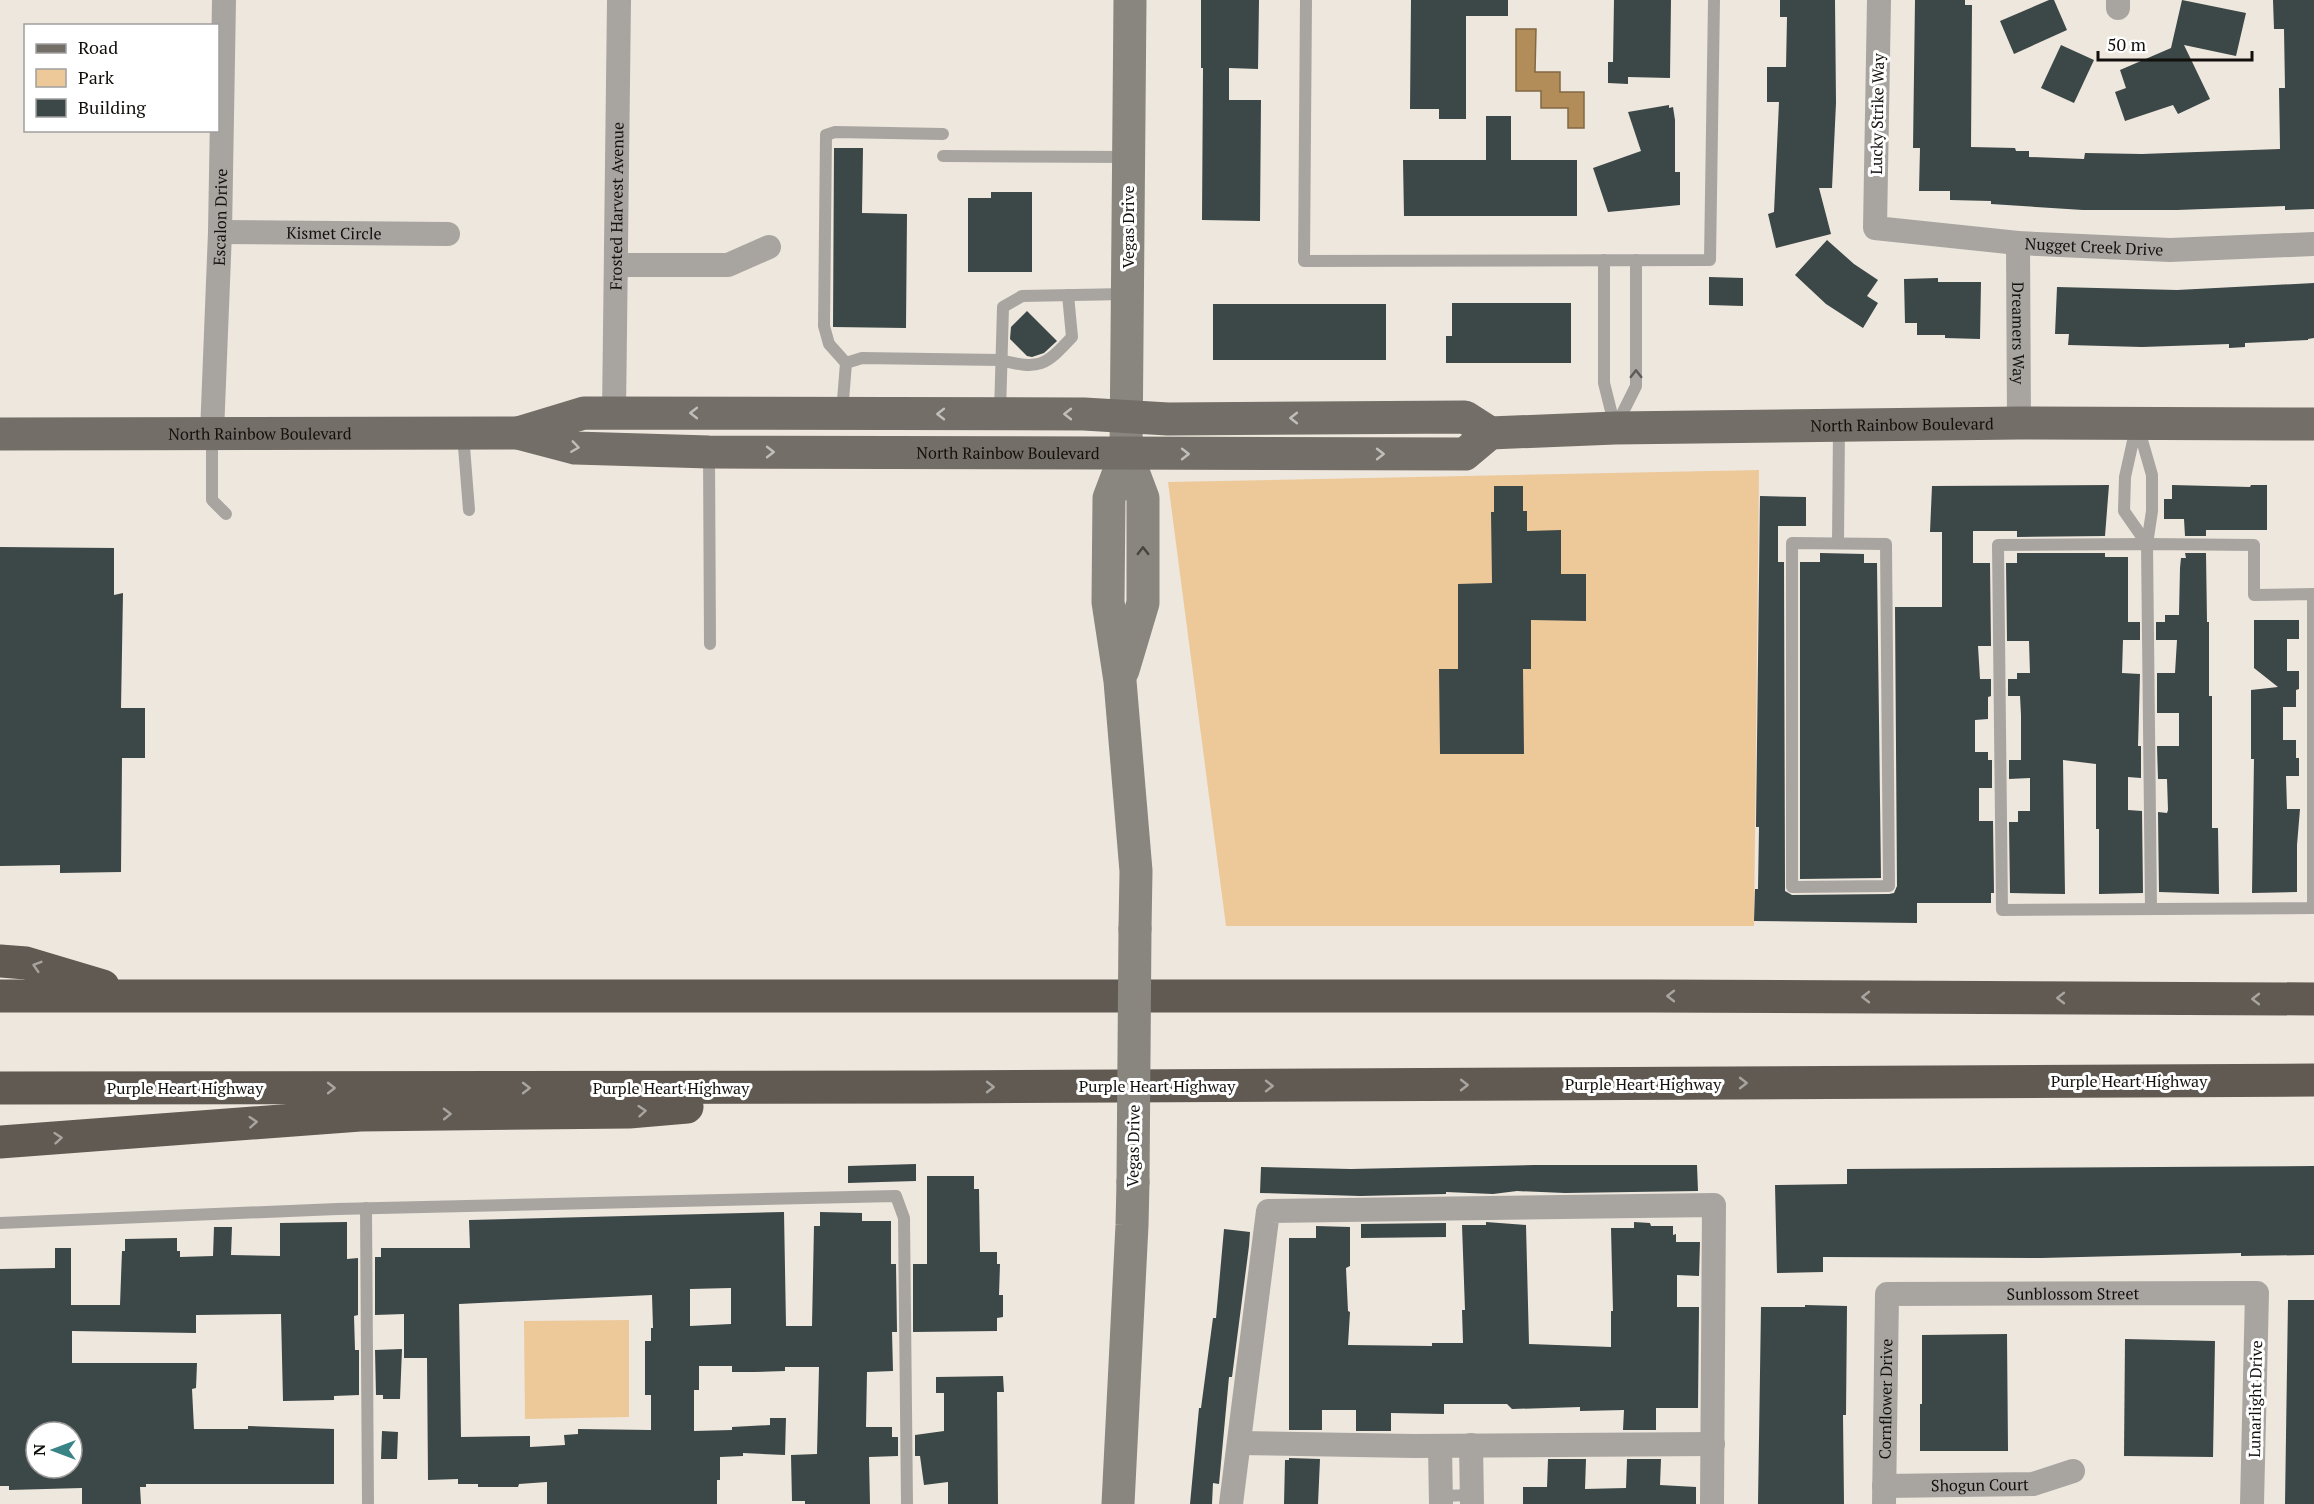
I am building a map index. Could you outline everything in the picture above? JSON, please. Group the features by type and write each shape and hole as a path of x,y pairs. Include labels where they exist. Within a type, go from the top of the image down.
{"highway":[{"path":"0,961 26,963 133,995"},
{"path":"0,996 1626,996 2314,999"},
{"name":"Purple Heart Highway","path":"0,1088 931,1088 2314,1080"},
{"path":"0,1142 360,1115 629,1112 931,1088"}],"main road":[{"name":"Vegas Drive","path":"1118,1504 1132,1237 1136,871 1120,681 1143,603 1143,498 1126,453 1130,0"},
{"name":"North Rainbow Boulevard","path":"518,433 584,413 1000,414 1168,418 1466,417 1490,433 1615,428 2019,423 2314,424"},
{"name":"North Rainbow Boulevard","path":"0,434 518,433 575,448 709,452 1466,454 1490,433"}],"street":[{"name":"Escalon Drive","path":"212,433 220,232 224,0"},
{"name":"Frosted Harvest Avenue","path":"614,413 619,0"},
{"name":"Lucky Strike Way","path":"1875,228 1879,0"},
{"name":"Nugget Creek Drive","path":"1875,228 2018,243 2170,250 2314,244"},
{"name":"Kismet Circle","path":"220,232 448,234"},
{"name":"Dreamers Way","path":"2018,243 2019,423"},
{"path":"616,265 728,265 769,247"},
{"path":"1231,1504 1268,1211 1714,1205 1712,1504"},
{"name":"Sunblossom Street","path":"1887,1294 2257,1293"},
{"name":"Lunarlight Drive","path":"2252,1504 2257,1293"},
{"name":"Cornflower Drive","path":"1884,1495 1887,1294"},
{"path":"1239,1443 1440,1446 1713,1444"},
{"path":"1471,1445 1472,1500"},
{"path":"1440,1446 1441,1500"},
{"name":"Shogun Court","path":"1884,1495 2033,1484 2073,1471"}],"lane":[{"path":"1306,0 1304,261 1710,260 1714,0"},
{"path":"842,414 846,363 829,344 824,326 826,135 835,132 943,134"},
{"path":"943,156 1128,156"},
{"path":"1604,260 1604,383 1615,428"},
{"path":"1615,428 1635,386 1636,260"},
{"path":"1000,414 1003,307 1022,296 1127,294"},
{"path":"846,363 862,358 1000,360 1022,365 1043,364 1055,356 1072,337 1068,295"},
{"path":"2137,423 2125,477 2124,511 2147,544"},
{"path":"2137,423 2152,475 2152,511 2147,544 2151,909"},
{"path":"1838,543 1839,425"},
{"path":"212,433 212,500 226,513"},
{"path":"463,433 469,510"},
{"path":"709,452 710,644"},
{"path":"1792,543 1838,543 1886,544 1889,886 1792,887 1792,543"},
{"path":"2147,544 2254,545 2254,595 2313,594 2313,908 2002,910 1998,545 2147,544"},
{"path":"0,1223 366,1208 896,1196 904,1218 907,1504"},
{"path":"366,1208 368,1504"},
{"path":"1441,1500 1472,1500"}],"green space":[{"path":"1759,470 1754,926 1226,926 1168,482"},
{"path":"629,1320 629,1417 525,1419 524,1321"}],"shaded area":[{"path":"1516,29 1536,29 1535,72 1560,72 1560,92 1584,92 1584,128 1568,128 1568,108 1541,108 1541,91 1516,91"}],"building":[{"path":"1201,0 1259,0 1258,69 1229,68 1229,100 1261,100 1260,221 1202,220"},
{"path":"1411,0 1508,0 1508,16 1466,16 1466,119 1439,119 1439,109 1410,109"},
{"path":"1614,0 1671,0 1670,78 1628,77 1628,84 1608,83 1608,62 1613,62"},
{"path":"1780,0 1835,0 1836,103 1832,188 1819,188 1831,234 1776,248 1768,214 1774,212 1779,102 1767,102 1767,67 1786,67 1787,17 1780,17"},
{"path":"1915,0 1965,0 1965,5 1972,5 1971,147 2015,148 2016,151 2029,151 2029,157 2084,159 2085,153 2142,154 2280,149 2279,88 2285,88 2284,29 2274,29 2273,0 2314,0 2314,209 2285,210 2285,206 2177,210 2083,210 1991,204 1991,201 1950,200 1950,191 1919,191 1920,148 1913,148"},
{"path":"2049,0 2054,0 2067,30 2014,54 2000,21"},
{"path":"2182,0 2246,13 2236,56 2184,45 2210,99 2178,114 2173,105 2125,121 2115,92 2126,88 2120,70 2171,48"},
{"path":"2061,45 2094,60 2074,103 2041,88"},
{"path":"1669,105 1669,108 1673,107 1675,120 1675,172 1680,172 1680,205 1608,212 1593,168 1641,151 1628,112"},
{"path":"1486,116 1511,116 1511,160 1577,160 1577,216 1404,216 1403,160 1486,160"},
{"path":"834,148 863,148 862,213 907,214 906,328 833,327"},
{"path":"991,192 1032,192 1032,272 968,272 968,198 991,198"},
{"path":"1827,240 1854,264 1878,280 1867,296 1878,303 1863,328 1826,304 1795,275"},
{"path":"1709,277 1743,278 1743,306 1709,305"},
{"path":"1938,278 1938,282 1981,282 1980,339 1917,335 1917,323 1905,323 1904,279"},
{"path":"2314,283 2314,338 2308,340 2245,343 2245,347 2229,348 2229,344 2142,347 2068,345 2069,334 2055,334 2057,287 2177,290"},
{"path":"1452,303 1571,303 1571,363 1446,363 1446,336 1452,336"},
{"path":"1213,304 1386,304 1386,360 1213,360"},
{"path":"1027,311 1057,341 1044,353 1032,357 1027,356 1010,339 1011,327"},
{"path":"2109,485 2105,536 2017,537 2017,531 1973,531 1973,563 1990,563 1991,646 1978,646 1980,679 1991,679 1991,696 1988,697 1988,719 1975,720 1975,752 1988,752 1988,760 1992,760 1992,788 1979,788 1979,821 1993,821 1994,893 1991,893 1991,903 1917,903 1917,923 1754,921 1755,889 1758,889 1759,827 1756,827 1760,496 1806,497 1806,526 1778,526 1778,562 1784,562 1785,891 1792,895 1889,894 1894,893 1897,886 1895,607 1942,607 1942,532 1930,532 1932,486"},
{"path":"2172,485 2250,487 2251,485 2267,485 2267,530 2206,530 2206,536 2185,536 2184,519 2164,519 2164,499 2172,499"},
{"path":"1494,486 1523,486 1523,511 1527,511 1527,531 1561,530 1561,574 1586,574 1586,621 1531,620 1531,669 1523,669 1524,754 1440,754 1439,669 1458,669 1458,584 1492,583 1491,512 1494,512"},
{"path":"0,547 114,548 114,595 123,593 121,708 145,708 145,758 122,758 121,872 60,873 60,865 0,866"},
{"path":"1820,553 1864,554 1864,563 1877,563 1881,878 1800,879 1800,562 1820,562"},
{"path":"2017,553 2105,553 2105,557 2128,557 2128,622 2140,622 2140,640 2123,640 2122,673 2140,674 2138,746 2141,746 2141,778 2128,777 2128,810 2142,811 2143,893 2099,894 2096,764 2063,760 2065,894 2010,893 2009,822 2018,822 2018,811 2030,811 2030,778 2009,779 2009,760 2021,760 2021,715 2020,696 2008,696 2008,679 2017,679 2017,673 2030,673 2029,641 2007,641 2006,563 2017,563"},
{"path":"2185,553 2206,553 2209,696 2212,696 2212,828 2218,828 2219,894 2159,892 2158,812 2167,813 2168,810 2167,779 2158,779 2157,746 2179,746 2179,713 2157,713 2157,673 2175,673 2177,640 2156,640 2156,622 2165,622 2165,615 2179,615 2180,568 2181,558 2186,558"},
{"path":"2254,620 2299,620 2299,639 2287,639 2287,671 2299,671 2296,707 2283,707 2283,740 2296,740 2296,758 2299,758 2299,776 2286,776 2287,809 2300,809 2297,892 2252,893 2254,759 2251,759 2251,690 2278,687 2254,668"},
{"path":"916,1164 916,1181 848,1183 848,1166"},
{"path":"1534,1165 1697,1165 1698,1191 1565,1193 1517,1191 1493,1194 1446,1192 1446,1194 1360,1196 1260,1193 1261,1167 1351,1169"},
{"path":"2314,1166 2314,1255 2241,1256 2241,1253 2041,1258 1823,1257 1823,1272 1777,1273 1775,1185 1847,1184 1847,1169"},
{"path":"927,1176 974,1176 974,1189 979,1189 980,1252 997,1252 997,1264 1000,1264 999,1295 1003,1295 1003,1317 997,1318 997,1331 913,1332 913,1264 927,1264"},
{"path":"784,1212 786,1326 812,1326 814,1226 820,1226 820,1212 862,1213 862,1221 891,1221 891,1264 896,1264 897,1332 892,1332 893,1371 867,1372 866,1427 892,1427 892,1437 898,1437 898,1456 869,1457 870,1504 805,1504 805,1501 792,1501 791,1455 817,1454 819,1367 785,1367 785,1371 732,1372 732,1366 699,1366 699,1390 694,1390 694,1431 732,1430 732,1427 770,1425 770,1418 786,1418 785,1455 743,1453 743,1456 720,1457 717,1504 547,1504 547,1482 519,1484 518,1487 478,1487 478,1484 458,1484 458,1479 428,1480 427,1358 404,1358 404,1314 375,1315 375,1257 381,1257 381,1248 470,1248 469,1220","holes":["731,1288 731,1324 690,1326 690,1289","652,1295 653,1328 651,1328 651,1341 645,1341 645,1395 651,1395 651,1430 578,1429 578,1434 564,1435 565,1445 530,1447 530,1436 461,1437 459,1304"]},
{"path":"347,1222 347,1259 358,1258 358,1315 354,1316 355,1350 359,1350 359,1395 334,1396 334,1400 283,1401 281,1314 196,1315 196,1333 72,1331 72,1363 197,1363 196,1388 192,1389 194,1429 248,1429 248,1426 334,1429 334,1484 146,1484 146,1487 140,1487 141,1504 82,1504 82,1488 9,1490 9,1486 0,1486 0,1269 55,1268 55,1248 71,1248 71,1305 120,1305 122,1251 125,1251 125,1239 177,1238 177,1251 180,1251 180,1257 213,1256 214,1227 232,1227 231,1255 280,1256 280,1223"},
{"path":"1486,1222 1526,1225 1529,1344 1611,1347 1611,1311 1613,1311 1611,1228 1634,1228 1634,1222 1650,1223 1651,1226 1673,1226 1676,1242 1700,1242 1699,1276 1677,1275 1677,1307 1699,1307 1698,1408 1656,1408 1656,1430 1623,1430 1624,1410 1580,1411 1580,1407 1512,1409 1507,1404 1444,1404 1444,1414 1391,1413 1391,1431 1356,1431 1356,1410 1322,1410 1322,1430 1289,1430 1289,1238 1316,1238 1316,1226 1350,1227 1350,1266 1346,1268 1348,1311 1350,1312 1348,1345 1432,1346 1432,1343 1463,1343 1462,1310 1465,1310 1462,1225 1486,1225"},
{"path":"1446,1223 1446,1237 1361,1238 1361,1224"},
{"path":"1224,1229 1250,1232 1249,1246 1232,1377 1229,1377 1219,1484 1213,1483 1212,1504 1190,1504 1199,1408 1201,1408 1213,1318 1216,1318"},
{"path":"2288,1300 2314,1300 2314,1504 2285,1504"},
{"path":"1805,1305 1847,1306 1846,1415 1843,1415 1844,1504 1758,1504 1761,1307 1805,1307"},
{"path":"2007,1334 2008,1451 1920,1451 1922,1335"},
{"path":"2125,1339 2215,1341 2213,1457 2124,1456"},
{"path":"402,1349 400,1399 383,1399 383,1395 376,1395 375,1350"},
{"path":"1003,1376 1004,1392 997,1392 998,1504 948,1504 948,1482 924,1485 920,1456 915,1456 915,1435 944,1431 944,1393 936,1393 936,1377"},
{"path":"382,1431 398,1432 397,1459 381,1459"},
{"path":"1289,1458 1320,1459 1318,1504 1284,1504 1285,1460"},
{"path":"1548,1459 1586,1459 1585,1489 1626,1488 1627,1459 1661,1459 1660,1485 1696,1487 1696,1504 1523,1504 1523,1487 1547,1487"}]}
